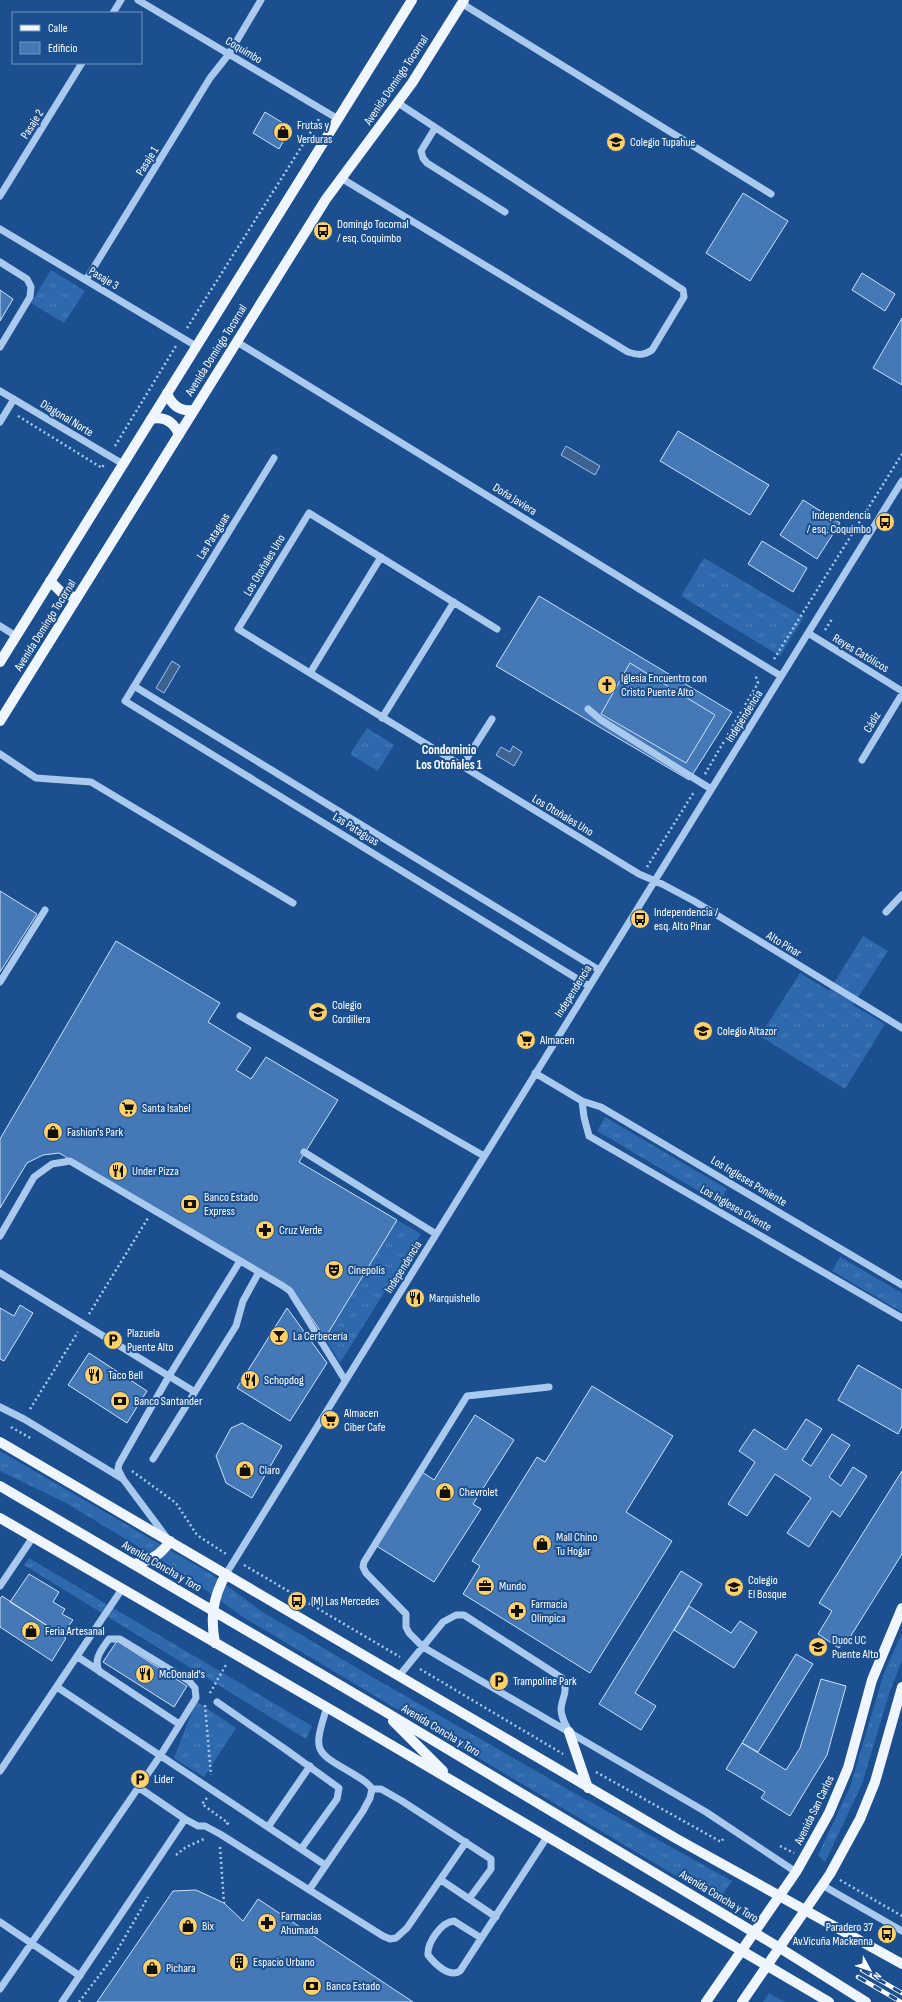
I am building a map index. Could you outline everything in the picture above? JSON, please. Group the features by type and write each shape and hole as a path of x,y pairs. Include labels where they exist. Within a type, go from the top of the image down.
{"main road":[{"name":"Avenida Domingo Tocornal","path":"0,662 412,0"},
{"name":"Avenida Domingo Tocornal","path":"0,721 341,178 398,103 463,2"},
{"path":"167,393 173,404 177,407 188,411 194,410"},
{"path":"151,419 157,418 168,420 177,429 179,435"},
{"path":"50,581 62,593 77,598"},
{"name":"Avenida Concha y Toro","path":"0,1442 677,1840 780,1895 902,1964"},
{"name":"Avenida Concha y Toro","path":"0,1486 384,1711 755,1932 866,2002"},
{"path":"0,1518 453,1781 829,2002"},
{"path":"133,1564 147,1561 156,1557 170,1541"},
{"path":"215,1643 212,1610 220,1586 226,1574"},
{"name":"Avenida San Carlos","path":"706,2002 796,1872 820,1832 838,1794 848,1768 872,1680 902,1608"},
{"path":"742,2002 822,1885 844,1848 867,1803 875,1782 902,1687"},
{"path":"384,1711 453,1781"},
{"path":"569,1732 588,1788"}],"street":[{"path":"114,12 121,0"},
{"name":"Coquimbo","path":"138,0 338,119"},
{"name":"Pasaje 1","path":"86,280 210,78 229,54 261,0"},
{"path":"463,2 771,194"},
{"name":"Pasaje 2","path":"0,196 81,64"},
{"path":"341,178 628,352 638,355 645,354 652,350 684,297 683,290 398,103"},
{"path":"435,128 421,151 422,158 427,163 505,212"},
{"name":"Pasaje 3","path":"0,229 196,346"},
{"path":"0,262 26,279 32,287 30,297 0,347"},
{"name":"Doña Javiera","path":"237,342 781,676"},
{"name":"Diagonal Norte","path":"0,391 123,464"},
{"path":"0,422 14,399"},
{"name":"Las Pataguas","path":"274,458 125,701 589,986"},
{"name":"Independencia","path":"226,1574 902,481"},
{"name":"Los Otoñales Uno","path":"496,629 309,513 238,629 642,875 654,880"},
{"path":"310,673 381,557"},
{"path":"382,718 454,602"},
{"path":"0,626 16,636"},
{"name":"Reyes Católicos","path":"808,633 902,691"},
{"name":"Las Pataguas","path":"134,686 599,970"},
{"name":"Cádiz","path":"862,760 902,694"},
{"path":"588,709 601,720 711,789"},
{"path":"462,766 492,719"},
{"path":"0,754 36,778 91,782 293,903"},
{"name":"Alto Pinar","path":"654,880 694,902 902,1028"},
{"path":"886,912 902,895"},
{"path":"0,982 45,910"},
{"path":"240,1016 484,1156"},
{"name":"Los Ingleses Poniente","path":"535,1073 582,1101 601,1107 902,1285"},
{"name":"Los Ingleses Oriente","path":"582,1101 589,1136 902,1318"},
{"path":"304,1152 436,1234"},
{"path":"0,1236 34,1177 52,1164 70,1162 290,1291 345,1380"},
{"path":"170,1541 123,1479 118,1469 119,1464 169,1376 240,1261"},
{"path":"153,1459 236,1326 244,1301 259,1272"},
{"path":"0,1273 195,1392"},
{"path":"549,1387 467,1396 364,1562 363,1567 366,1573 406,1614 406,1627 409,1633 423,1647 706,1812 796,1872"},
{"path":"0,1407 24,1419 123,1479"},
{"path":"0,1586 33,1537"},
{"path":"0,1771 78,1657 122,1589"},
{"path":"399,1676 443,1622 456,1615 464,1615 562,1678 566,1689 565,1700 561,1708 562,1718 569,1732"},
{"path":"0,1988 160,1756 196,1698 195,1688 189,1681 116,1638 110,1639 98,1655 96,1664 100,1672"},
{"path":"78,1657 179,1724"},
{"path":"57,1687 325,1865"},
{"path":"217,1702 336,1784 339,1792 336,1799 301,1849"},
{"path":"309,1890 363,1810 370,1798 372,1789 369,1784 324,1757 321,1752 319,1746 319,1732 327,1708"},
{"path":"268,1827 310,1766"},
{"path":"138,1787 184,1819 198,1826 205,1826 362,1924 390,1939 396,1938 401,1934 441,1880 466,1842"},
{"path":"372,1789 381,1789 392,1795 488,1856 492,1862 491,1869 469,1899"},
{"path":"62,2002 184,1819"},
{"path":"481,1938 454,1921 448,1921 444,1924 429,1946 428,1956 445,1971 455,1974 460,1970 496,1917 547,1837"},
{"path":"441,1880 496,1917"},
{"path":"822,1885 902,1931"},
{"path":"0,1922 80,1976"}],"path":[{"path":"115,448 181,337 324,110"},
{"path":"771,659 776,658 902,454"},
{"path":"642,875 700,782 758,683 756,674 750,670"},
{"path":"172,1860 176,1854 186,1847 202,1839 208,1840"},
{"path":"78,2002 114,1956 150,1892"}],"green space":[{"path":"51,270 85,291 64,323 31,303"},
{"path":"704,558 804,617 780,656 681,596"},
{"path":"367,728 394,745 378,771 350,754"},
{"path":"863,936 888,951 853,1005 885,1024 845,1089 760,1036 800,973 829,991"},
{"path":"605,1117 727,1189 719,1203 597,1131"},
{"path":"397,1220 421,1234 340,1363 325,1338"},
{"path":"840,1257 902,1293 902,1312 832,1271"},
{"path":"0,1451 211,1574 261,1611 374,1678 576,1794 732,1881 718,1901 243,1617 182,1573 66,1503 0,1471"},
{"path":"29,1558 312,1726 306,1739 24,1565"},
{"path":"902,1633 902,1661 890,1691 862,1784 825,1862 818,1855 850,1787 884,1673"},
{"path":"196,1701 236,1728 204,1777 174,1758"},
{"path":"769,1993 785,2002 763,2002"}],"shaded area":[{"path":"566,446 600,466 595,475 561,455"},
{"path":"172,661 180,666 164,693 156,688"},
{"path":"513,746 522,752 514,766 496,755 501,747 510,752"}],"building":[{"path":"265,112 291,128 279,149 253,133"},
{"path":"743,193 788,221 750,281 706,253"},
{"path":"862,273 895,294 885,311 852,290"},
{"path":"0,290 13,299 0,321"},
{"path":"902,318 902,385 873,368"},
{"path":"678,431 769,485 750,515 660,461"},
{"path":"803,500 840,523 817,559 780,535"},
{"path":"762,541 807,568 793,592 748,564"},
{"name":"Iglesia Encuentro con Cristo Puente Alto","path":"539,596 732,712 689,780 496,666"},
{"name":"Iglesia Encuentro con Cristo Puente Alto","path":"630,663 715,715 686,763 601,714"},
{"path":"0,891 37,914 0,972"},
{"path":"116,941 220,1003 208,1022 251,1048 236,1070 251,1079 266,1057 338,1100 299,1162 397,1220 325,1338 291,1288 59,1153 43,1155 27,1163 0,1208 0,1139"},
{"path":"20,1305 33,1313 4,1361 0,1359 0,1308 14,1316"},
{"path":"287,1308 327,1363 290,1421 237,1388"},
{"path":"89,1353 147,1391 127,1423 68,1385"},
{"path":"858,1365 902,1390 902,1426 898,1434 838,1400"},
{"path":"592,1386 673,1436 626,1512 672,1541 590,1673 463,1594 480,1566 472,1561 537,1457 545,1462"},
{"name":"Chevrolet","path":"475,1415 514,1440 473,1504 481,1509 434,1582 375,1545 422,1472 434,1480"},
{"path":"806,1419 822,1429 802,1460 811,1466 832,1434 850,1445 829,1477 841,1486 853,1467 867,1476 840,1517 832,1511 809,1547 787,1533 811,1498 775,1474 747,1516 728,1504 755,1462 739,1451 754,1429 786,1450"},
{"name":"Claro","path":"242,1423 282,1446 252,1498 226,1483 216,1456 231,1428"},
{"path":"902,1471 902,1554 847,1642 844,1640 839,1648 818,1634 832,1611 819,1603"},
{"path":"681,1571 702,1584 635,1693 656,1706 641,1730 599,1704"},
{"path":"29,1574 59,1592 53,1602 65,1609 62,1614 73,1620 62,1635 10,1602"},
{"name":"Feria Artesanal","path":"2,1596 66,1638 52,1661 0,1627 0,1599"},
{"path":"689,1606 731,1633 740,1621 757,1632 734,1668 674,1630"},
{"name":"McDonald's","path":"117,1641 187,1686 174,1707 103,1662"},
{"path":"796,1654 813,1664 758,1752 742,1743"},
{"path":"821,1679 846,1686 827,1755 790,1816 761,1798 765,1792 726,1769 742,1743 786,1770 800,1748"},
{"name":"Espacio Urbano","path":"196,1890 224,1903 243,1921 258,1899 413,2002 97,2002 173,1891"}],"railway":[{"path":"862,1970 902,1993"},
{"path":"858,1977 901,2002"}],"place":[{"name":"Frutas y Verduras","path":"283,132"},
{"name":"Colegio Tupahue","path":"616,142"},
{"name":"Domingo Tocornal / esq. Coquimbo","path":"323,231"},
{"name":"Independencia / esq. Coquimbo","path":"885,522"},
{"name":"Iglesia Encuentro con Cristo Puente Alto","path":"607,685"},
{"name":"Independencia / esq. Alto Pinar","path":"640,919"},
{"name":"Colegio Cordillera","path":"318,1012"},
{"name":"Colegio Altazor","path":"703,1031"},
{"name":"Almacen","path":"526,1040"},
{"name":"Santa Isabel","path":"128,1108"},
{"name":"Fashion's Park","path":"53,1132"},
{"name":"Under Pizza","path":"118,1171"},
{"name":"Banco Estado Express","path":"190,1204"},
{"name":"Cruz Verde","path":"265,1230"},
{"name":"Cinepolis","path":"334,1270"},
{"name":"Marquishello","path":"415,1298"},
{"name":"La Cerbecería","path":"279,1336"},
{"name":"Plazuela Puente Alto","path":"113,1340"},
{"name":"Taco Bell","path":"94,1375"},
{"name":"Schopdog","path":"250,1380"},
{"name":"Banco Santander","path":"120,1401"},
{"name":"Almacen Ciber Cafe","path":"330,1420"},
{"name":"Claro","path":"245,1470"},
{"name":"Chevrolet","path":"445,1492"},
{"name":"Mall Chino Tu Hogar","path":"542,1544"},
{"name":"Mundo","path":"485,1586"},
{"name":"Colegio El Bosque","path":"734,1587"},
{"name":"(M) Las Mercedes","path":"297,1601"},
{"name":"Farmacia Olímpica","path":"517,1611"},
{"name":"Feria Artesanal","path":"31,1631"},
{"name":"Duoc UC Puente Alto","path":"818,1647"},
{"name":"McDonald's","path":"145,1674"},
{"name":"Trampoline Park","path":"499,1681"},
{"name":"Lider","path":"140,1779"},
{"name":"Farmacias Ahumada","path":"267,1923"},
{"name":"Bix","path":"188,1926"},
{"name":"Paradero 37 Av.Vicuña Mackenna","path":"887,1934"},
{"name":"Espacio Urbano","path":"239,1962"},
{"name":"Pichara","path":"152,1968"},
{"name":"Banco Estado","path":"312,1986"}],"district":[{"name":"Condominio Los Otoñales 1","path":"449,756"}]}
